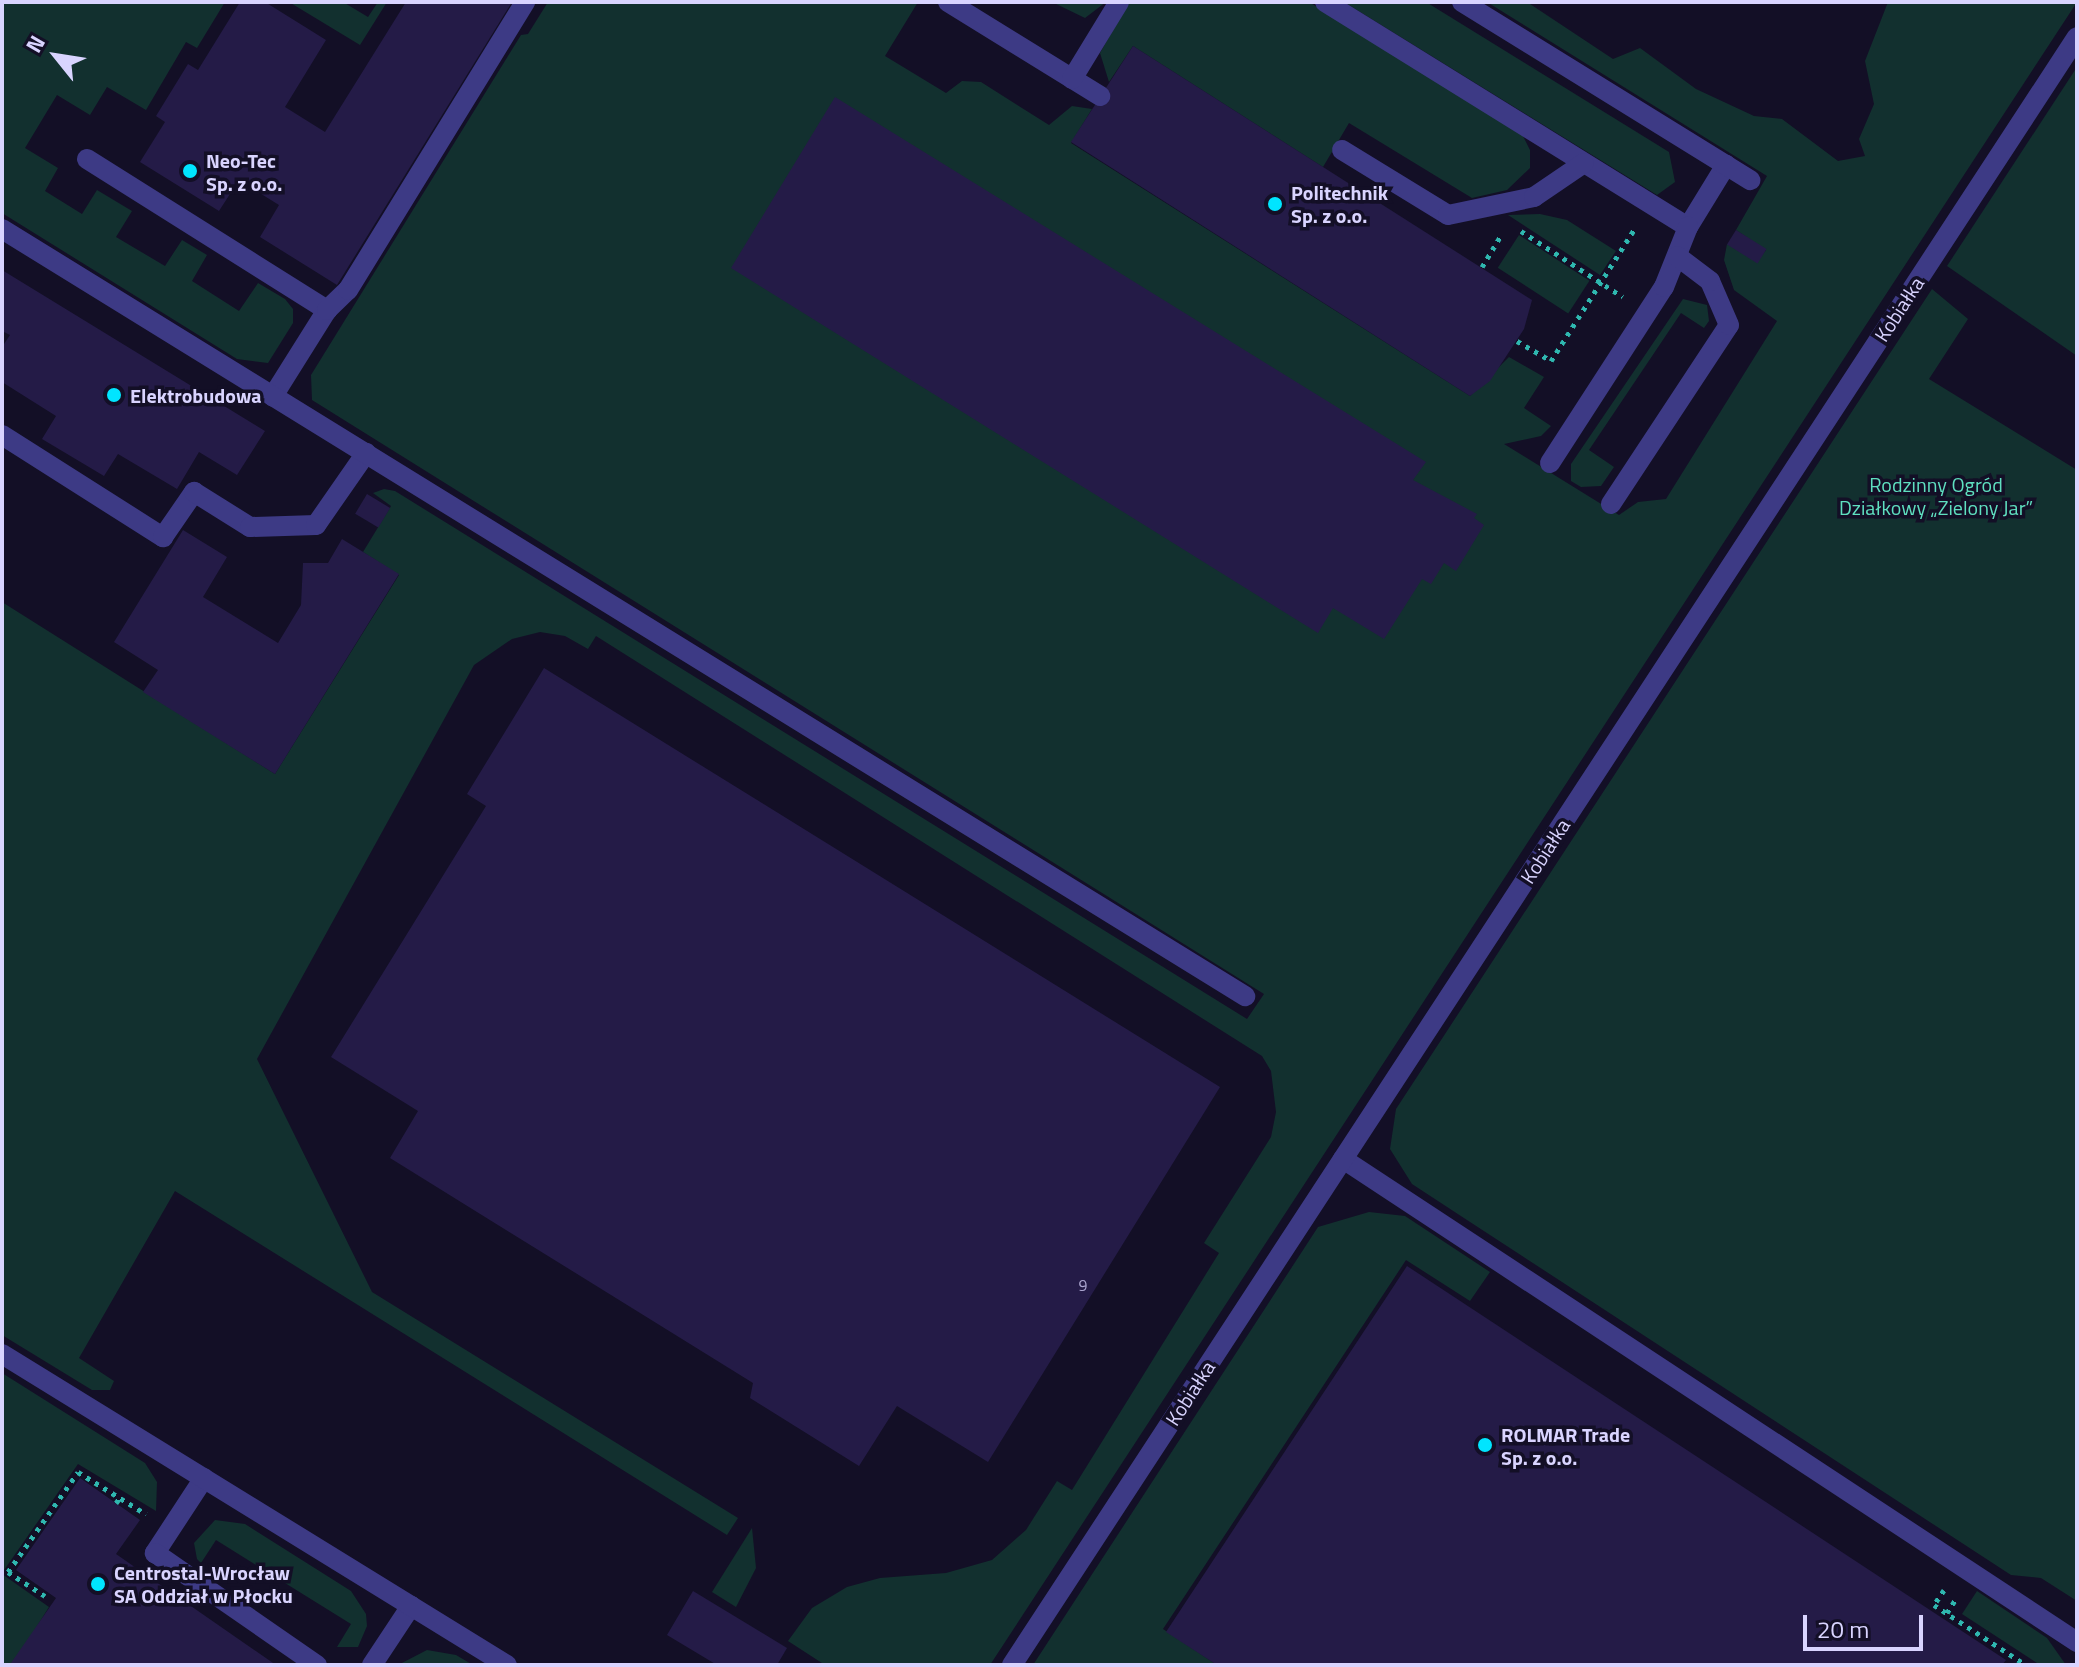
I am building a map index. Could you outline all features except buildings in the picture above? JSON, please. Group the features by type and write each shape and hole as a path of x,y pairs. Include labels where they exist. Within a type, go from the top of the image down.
{"street":[{"path":"273,396 327,310 348,290 525,2"},
{"path":"948,2 1100,96"},
{"path":"1072,79 1119,2"},
{"path":"1325,2 1688,227"},
{"path":"1462,2 1750,180"},
{"name":"Kobiałka","path":"1012,1665 2077,37"},
{"path":"1342,150 1448,215 1534,197 1584,163"},
{"path":"87,159 327,310"},
{"path":"1550,463 1648,313 1688,227 1726,165"},
{"path":"2,229 1245,996"},
{"path":"1611,504 1729,325 1710,281 1677,256"},
{"path":"2,435 163,537 194,492 250,527 316,525 366,453"},
{"path":"1343,1159 2077,1642"},
{"path":"2,1354 507,1665"},
{"path":"204,1478 155,1553 317,1665"},
{"path":"372,1665 411,1606"}],"path":[{"path":"1517,341 1551,361 1651,204"},
{"path":"1482,267 1509,223 1648,313"},
{"path":"45,1596 8,1572 78,1472 121,1496 170,1531"},
{"path":"116,1503 121,1496"}],"green space":[{"path":"2,2 225,2 197,48 186,42 146,110 107,87 90,115 57,95 25,148 58,168 45,191 82,214 97,190 132,211 116,237 165,266 182,240 207,255 192,281 239,311 258,283 285,299 293,309 293,323 268,363 237,359 2,213"},
{"path":"289,2 343,2 368,17 378,2 387,2 360,45"},
{"path":"548,2 918,2 885,56 946,93 962,81 981,82 1049,125 1072,106 1092,109 1071,143 1470,396 1509,357 1544,377 1524,408 1551,426 1541,436 1504,444 1619,515 1638,502 1666,499 1777,321 1734,290 1724,260 1727,244 1757,262 1766,250 1736,230 1767,176 1487,2 1527,2 1613,59 1640,48 1696,89 1754,116 1782,119 1838,161 1865,156 1859,139 1874,104 1865,61 1888,2 2077,2 990,1665 825,1665 788,1641 812,1608 847,1587 880,1578 946,1573 992,1560 1026,1530 1057,1481 1072,1490 1219,1253 1204,1243 1271,1137 1276,1112 1271,1071 1262,1056 596,636 588,649 565,636 540,632 512,639 474,665 257,1059 372,1292 738,1518 727,1535 175,1191 79,1358 114,1381 110,1390 92,1390 2,1335 2,602 275,774 399,575 363,552 391,506 373,493 384,489 395,491 1247,1019 1264,994 312,400 311,375 521,35 528,34"},
{"path":"1052,2 1106,2 1085,18"},
{"path":"1129,2 1309,2 1521,132 1530,150 1530,168 1507,190 1472,198 1349,123 1323,167 1133,46 1109,82 1100,53"},
{"path":"1344,2 1426,2 1669,152 1675,182 1657,195"},
{"path":"2077,67 2077,356 1947,266"},
{"path":"1540,214 1567,220 1616,251 1600,275 1508,215"},
{"path":"1519,235 1589,281 1568,313 1498,268"},
{"name":"Rodzinny Ogród Działkowy „Zielony Jar”","path":"1932,289 1968,319 1929,379 2077,470 2077,1601 2041,1578 2011,1575 1412,1184 1390,1149 1396,1109"},
{"path":"1683,299 1707,305 1709,321 1704,328 1681,313 1589,450 1614,467 1601,486 1581,487 1571,481 1571,464"},
{"path":"1369,1212 1405,1216 1490,1272 1470,1301 1406,1260 1163,1629 1217,1665 1033,1665 1318,1227"},
{"path":"2,1373 145,1463 157,1482 156,1511 78,1464 2,1573"},
{"path":"215,1520 245,1524 351,1591 366,1614 367,1626 358,1647 337,1647 351,1624 216,1540 201,1563 197,1559 194,1543"},
{"path":"752,1528 756,1568 736,1607 712,1592"},
{"path":"2,1574 49,1607 13,1665 2,1665"},
{"path":"1977,1591 2047,1638 2066,1665 2040,1665 1962,1614"},
{"path":"427,1650 456,1655 473,1665 398,1665"}],"place":[{"name":"Neo-Tec Sp. z o.o.","path":"190,171"},
{"name":"Politechnik Sp. z o.o.","path":"1275,204"},
{"name":"Elektrobudowa","path":"114,395"},
{"name":"ROLMAR Trade Sp. z o.o.","path":"1485,1445"},
{"name":"Centrostal-Wrocław SA Oddział w Płocku","path":"98,1584"}]}
